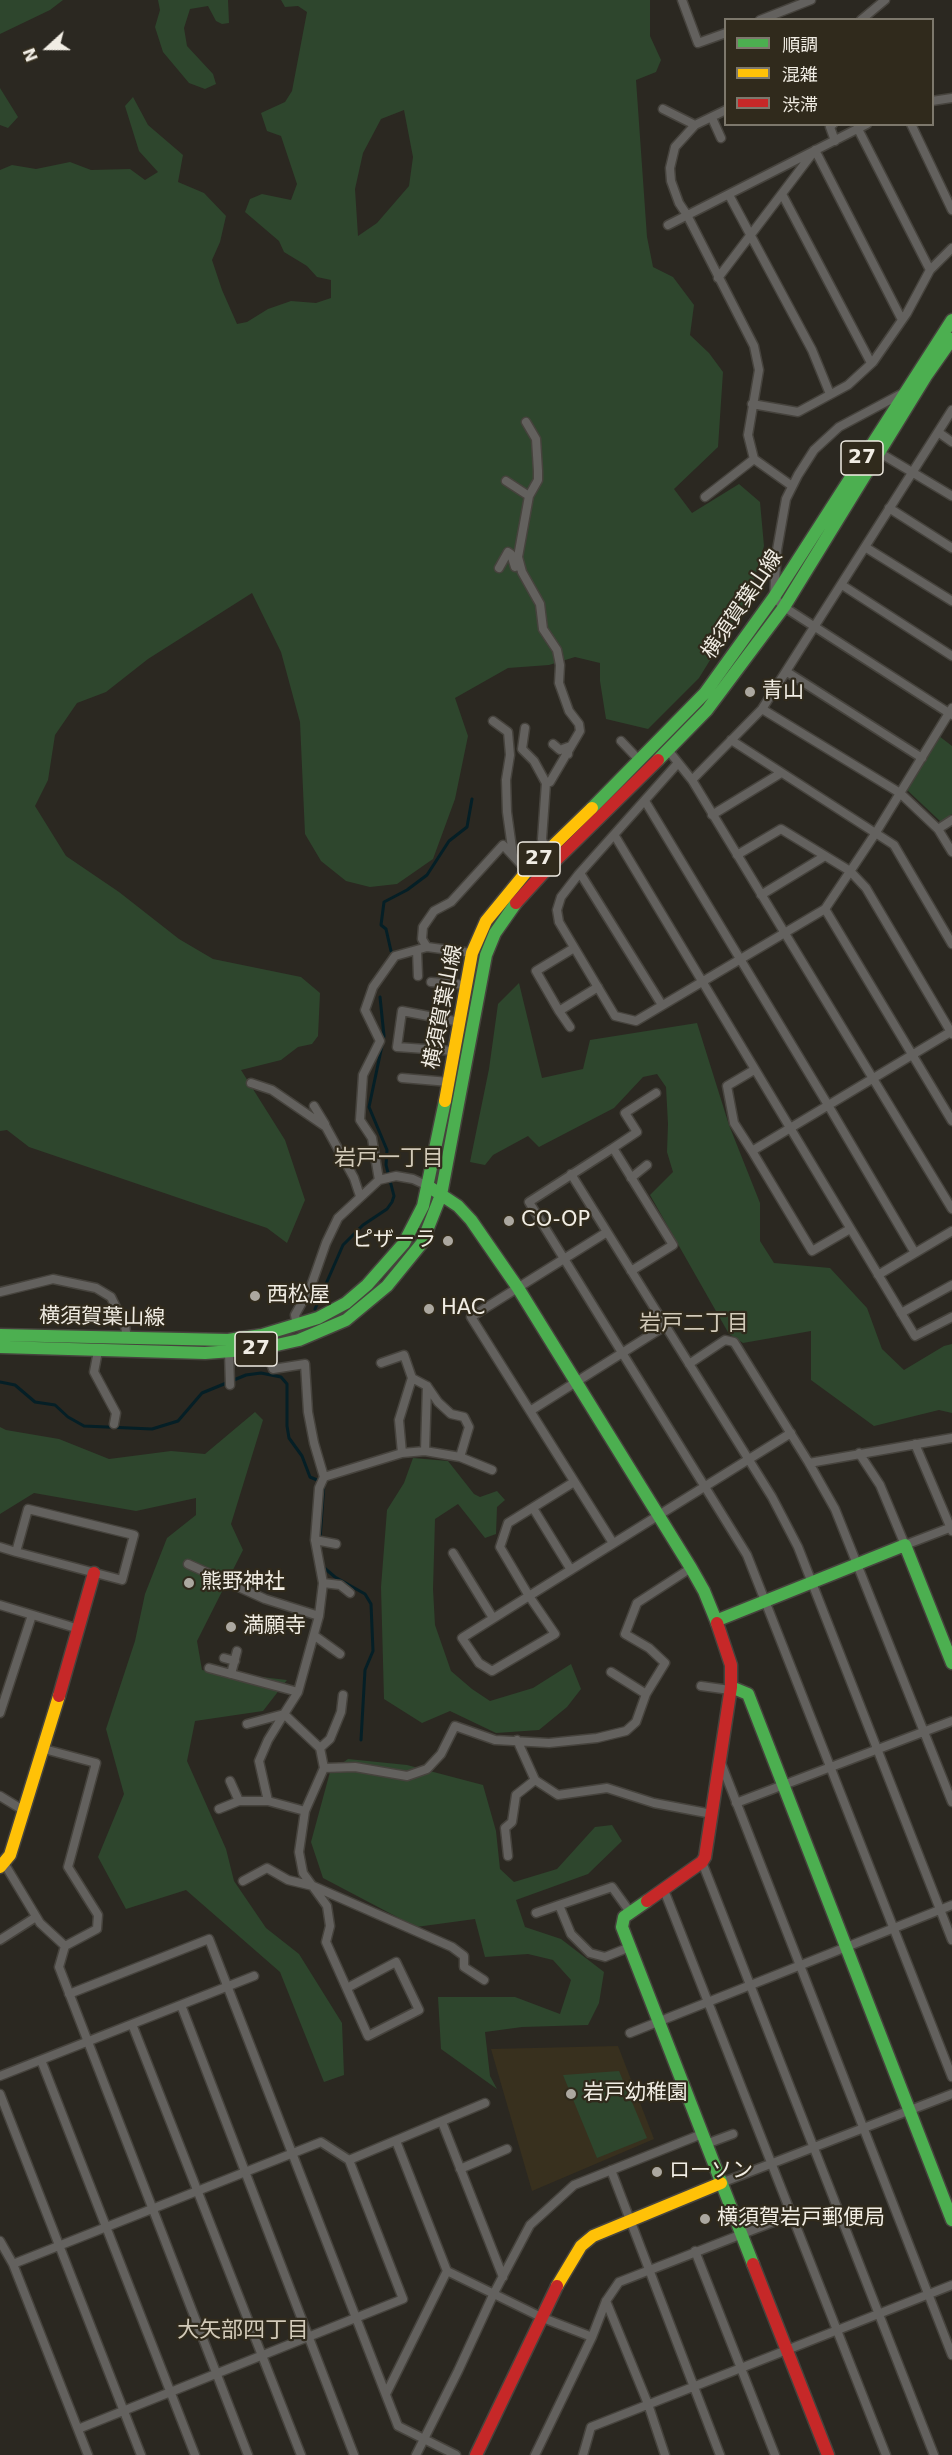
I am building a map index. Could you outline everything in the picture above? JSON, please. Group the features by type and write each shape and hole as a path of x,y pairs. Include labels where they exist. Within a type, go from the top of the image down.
{"main road":[{"name":"横須賀葉山線","path":"0,1335 228,1340 262,1335 318,1318 346,1303 389,1262 413,1228 423,1206 449,1082 472,953 486,921 527,871 640,761 705,693 774,597 952,320"},
{"name":"横須賀葉山線","path":"0,1347 98,1351 229,1352 265,1348 299,1340 346,1320 387,1286 422,1243 441,1195 486,955 495,933 513,906 547,869 707,710 784,607 926,376 952,339"},
{"path":"428,1186 458,1206 471,1220 518,1288 691,1568 718,1620 731,1665 731,1689 707,1850 702,1862 630,1912 622,1922 658,2021 828,2455"},
{"path":"718,1620 905,1545 952,1663"},
{"path":"2,1865 10,1855 44,1749 94,1573"},
{"path":"731,1689 748,1694 952,2220"},
{"path":"476,2455 564,2272 581,2246 593,2236 630,2219 722,2183"}],"street":[{"path":"682,0 698,44 724,34"},
{"path":"765,18 811,0"},
{"path":"863,18 885,0"},
{"path":"934,101 952,98"},
{"path":"663,109 695,126"},
{"path":"724,111 695,126 675,147 670,168 671,181 679,203 754,346 759,370 748,435 754,459 792,486"},
{"path":"712,118 721,138"},
{"path":"831,126 835,141"},
{"path":"912,126 952,210"},
{"path":"668,225 863,127 930,270"},
{"path":"718,278 815,150"},
{"path":"815,150 901,318"},
{"path":"782,194 871,363"},
{"path":"729,195 812,350 830,394"},
{"path":"752,405 798,412 848,385 871,363 901,318 907,313 930,270 952,248"},
{"path":"678,763 580,873 561,897 557,910 559,922 615,1016 636,1021 825,909 951,712 815,628 784,607 774,597 777,550 786,499 814,450 839,427 904,392"},
{"path":"692,780 762,709 952,410"},
{"path":"526,422 536,439 541,456 538,480 529,496 518,557 522,572 540,604 543,629 557,650 560,665 559,683 569,711 579,724 580,731 568,755 550,782 546,783"},
{"path":"938,432 952,442"},
{"path":"880,453 952,496"},
{"path":"705,497 754,459"},
{"path":"506,481 529,496"},
{"path":"889,508 952,548"},
{"path":"865,547 952,601"},
{"path":"500,568 508,552 511,554 516,570 522,572"},
{"path":"842,585 952,656"},
{"path":"787,672 922,758"},
{"path":"762,709 900,793 939,829 952,852"},
{"path":"493,721 508,732 510,755 506,780 507,812 513,855"},
{"path":"525,728 522,749 534,762 546,783 542,839 546,852"},
{"path":"731,740 894,845 952,944"},
{"path":"621,741 640,761"},
{"path":"553,744 560,750 568,747 568,755"},
{"path":"668,750 692,780 952,1209"},
{"path":"712,815 781,773"},
{"path":"645,801 741,958 915,1253"},
{"path":"939,829 952,820"},
{"path":"737,855 781,829 850,871 866,888 952,1032 752,1151"},
{"path":"615,836 788,1128 915,1336 952,1317"},
{"path":"427,947 423,939 423,927 434,911 451,902 503,845 527,871"},
{"path":"761,895 825,856"},
{"path":"580,873 662,1005"},
{"path":"825,909 952,1121"},
{"path":"379,1180 372,1138 360,1120 363,1075 380,1041 365,1010 373,987 395,956 427,947 472,953"},
{"path":"570,1027 536,971 574,948"},
{"path":"417,950 418,976"},
{"path":"432,982 467,985"},
{"path":"559,1011 598,987"},
{"path":"454,1051 397,1047 402,1011 460,1022"},
{"path":"754,1070 727,1086 734,1123 812,1251 850,1229"},
{"path":"402,1078 449,1082"},
{"path":"251,1083 272,1090 327,1126"},
{"path":"656,1093 625,1113 636,1132 529,1202 747,1555 952,2077"},
{"path":"314,1106 354,1178 360,1196"},
{"path":"612,1148 673,1245 631,1271"},
{"path":"631,1178 647,1165"},
{"path":"571,1174 748,1459 798,1546 952,1940"},
{"path":"297,1326 295,1315 311,1286 326,1243 338,1218 379,1180 396,1176 413,1179 428,1186"},
{"path":"878,1275 952,1231"},
{"path":"607,1232 471,1317 613,1543"},
{"path":"0,1292 53,1280 96,1288 111,1297 125,1326 127,1338"},
{"path":"901,1313 952,1285"},
{"path":"530,1411 665,1326"},
{"path":"262,1335 273,1369 305,1364 308,1412 324,1477 320,1488 315,1540 323,1583 319,1616 297,1692 268,1740 259,1761 268,1801"},
{"path":"689,1364 725,1340 734,1342 791,1432 835,1509 952,1802"},
{"path":"98,1351 94,1372 116,1413 114,1424"},
{"path":"229,1352 230,1385"},
{"path":"381,1363 404,1355 412,1378 399,1420 402,1453"},
{"path":"412,1378 427,1386 438,1402 451,1414 464,1417 469,1427 460,1457"},
{"path":"425,1451 427,1386"},
{"path":"574,1482 508,1523 500,1547 529,1596 555,1635 492,1671 479,1663 462,1638 493,1618 529,1596 571,1570 791,1432"},
{"path":"809,1463 952,1437"},
{"path":"858,1453 880,1485 905,1545 952,1529 915,1444"},
{"path":"324,1477 402,1453 425,1451 460,1457 492,1470"},
{"path":"533,1508 571,1570"},
{"path":"0,1547 16,1552 122,1580 134,1536 28,1509 16,1552"},
{"path":"315,1540 336,1544"},
{"path":"453,1553 493,1618"},
{"path":"188,1564 256,1595 319,1616"},
{"path":"324,1768 355,1767 407,1776 427,1769 441,1754 455,1726 495,1740 549,1743 597,1738 626,1731 636,1722 646,1694 666,1663 649,1648 625,1634 637,1603 691,1568"},
{"path":"323,1583 340,1585 350,1593"},
{"path":"0,1605 79,1629"},
{"path":"0,1713 32,1615"},
{"path":"315,1635 340,1654"},
{"path":"231,1674 237,1651"},
{"path":"224,1658 235,1661"},
{"path":"209,1668 297,1692"},
{"path":"611,1671 646,1694"},
{"path":"701,1686 731,1689"},
{"path":"320,1748 330,1739 341,1712 343,1695"},
{"path":"247,1724 284,1714"},
{"path":"284,1714 320,1748 324,1768 305,1811 299,1852 303,1874 327,1906 330,1926 326,1942 368,2036 419,2010 396,1962 347,1988"},
{"path":"736,1803 952,1721"},
{"path":"517,1740 535,1780 558,1795 607,1788 654,1803 712,1814"},
{"path":"44,1749 96,1763 68,1867 98,1915 98,1929 66,1946 58,1967 248,2455"},
{"path":"720,1762 952,2355"},
{"path":"508,1856 506,1828 512,1822 516,1795 535,1780"},
{"path":"230,1781 239,1801"},
{"path":"0,1796 23,1810"},
{"path":"219,1809 239,1801 268,1801 305,1811"},
{"path":"702,1862 934,2455"},
{"path":"2,1865 36,1917 66,1946"},
{"path":"243,1881 267,1868 288,1880 313,1886 452,1947 464,1956 464,1967 484,1980"},
{"path":"537,1913 612,1887 630,1912"},
{"path":"664,1890 886,2455"},
{"path":"559,1905 571,1934 590,1953 605,1957 630,1947"},
{"path":"630,2033 952,1905"},
{"path":"0,1940 36,1917"},
{"path":"69,1994 209,1939 398,2426 456,2455"},
{"path":"0,2076 254,1976"},
{"path":"181,2005 354,2455"},
{"path":"132,2024 301,2455"},
{"path":"41,2060 195,2455"},
{"path":"0,2094 141,2455"},
{"path":"722,2183 952,2094"},
{"path":"350,2160 485,2103"},
{"path":"442,2122 503,2277"},
{"path":"416,2455 494,2293 530,2225 542,2212 574,2185 704,2139 733,2134"},
{"path":"396,2141 447,2271 543,2318 592,2337"},
{"path":"13,2264 321,2142 350,2160 403,2299 78,2429"},
{"path":"460,2169 507,2149"},
{"path":"611,2170 720,2455"},
{"path":"535,2455 592,2337 606,2301 619,2282 791,2215"},
{"path":"0,2241 13,2264 88,2455"},
{"path":"696,2251 775,2455"},
{"path":"386,2394 447,2271"},
{"path":"583,2455 591,2427 952,2285"},
{"path":"606,2301 648,2404 663,2454"}],"shaded area":[{"name":"岩戸幼稚園","path":"618,2046 654,2139 532,2191 491,2049"}],"green space":[{"path":"0,0 63,0 50,10 0,34"},
{"path":"158,0 228,0 229,23 222,24 216,21 208,6 190,9 184,28 187,46 213,74 216,84 205,89 189,83 163,52 155,27 160,10"},
{"path":"281,0 650,0 650,36 661,60 656,72 636,80 647,237 653,267 673,277 694,305 690,335 709,353 723,372 718,447 674,489 692,513 739,484 760,502 764,546 749,597 699,678 648,729 606,719 600,681 600,663 575,657 549,665 508,668 455,698 468,736 455,799 433,859 397,884 370,887 346,881 321,861 305,834 300,722 281,652 252,593 148,659 106,692 77,703 55,735 48,780 35,806 66,856 119,892 179,939 213,959 301,977 320,993 318,1036 312,1044 298,1047 281,1060 241,1070 285,1140 305,1200 287,1243 267,1228 29,1147 7,1130 0,1131 0,170 12,165 36,169 70,162 91,170 130,169 145,180 158,172 139,151 125,106 133,97 148,125 183,155 178,182 204,193 226,216 220,242 212,260 237,324 247,322 268,309 291,301 316,303 331,298 331,280 317,277 307,266 284,252 279,241 245,212 250,199 262,194 291,200 297,184 281,136 267,131 261,113 285,102 292,91 307,12 298,6 285,7","holes":["404,110 413,157 409,186 377,223 358,236 355,189 363,153 381,119"]},
{"path":"0,88 18,117 8,128 0,125"},
{"path":"939,736 952,746 952,814 941,822 906,789"},
{"path":"519,983 542,1078 583,1069 590,1040 697,1023 729,1125 760,1203 760,1241 774,1263 830,1268 867,1308 882,1349 904,1370 944,1346 952,1344 952,1413 939,1410 874,1426 811,1380 811,1331 743,1343 729,1334 650,1195 673,1172 667,1152 666,1087 657,1074 643,1077 614,1108 539,1147 528,1136 493,1155 485,1165 470,1162 489,1069 498,1004"},
{"path":"255,1412 263,1420 231,1524 243,1550 197,1641 202,1670 287,1680 263,1711 195,1721 187,1761 226,1849 234,1881 266,1928 299,1954 342,2023 344,2075 324,2082 280,1972 186,1890 126,1909 98,1857 124,1794 106,1729 135,1641 145,1594 167,1538 196,1515 196,1498 136,1511 34,1493 0,1514 0,1427 59,1439 109,1459 171,1451 205,1454"},
{"path":"413,1458 448,1461 474,1494 480,1497 497,1491 505,1500 497,1507 496,1534 485,1538 458,1504 435,1519 433,1589 435,1625 451,1671 490,1701 533,1688 571,1664 581,1689 567,1707 539,1730 496,1733 450,1711 422,1723 384,1699 381,1587 387,1510 404,1483"},
{"path":"348,1759 407,1765 483,1785 496,1831 500,1869 514,1882 557,1869 595,1827 612,1825 622,1841 588,1874 516,1900 525,1927 561,1939 604,1972 599,2003 588,2025 522,2027 485,2032 490,2076 497,2089 441,2049 438,1997 515,1997 560,2014 571,1980 553,1960 528,1954 485,1957 475,1919 416,1927 323,1878 311,1842 330,1772"},
{"path":"619,2071 647,2138 597,2158 563,2075"}],"waterway":[{"path":"391,951 386,929 381,925 384,902 407,890 427,875 449,841 467,827 472,799"},
{"path":"315,1309 343,1245 363,1225 387,1209 394,1196 386,1165 387,1150 369,1107 384,1036 380,997"},
{"path":"0,1382 15,1385 35,1402 55,1405 68,1417 84,1426 152,1429 178,1421 202,1393 246,1375 261,1373 281,1377 287,1384 289,1438 302,1456 310,1477 324,1483 320,1539"},
{"path":"322,1566 335,1577 365,1594 371,1604 373,1651 365,1670 361,1740"}],"traffic: fast":[{"path":"592,808 705,693 774,597 952,320"},
{"path":"658,760 707,710 784,607 926,376 952,339"},
{"path":"0,1347 205,1353 259,1349 299,1340 346,1320 387,1286 422,1243 441,1195 486,955 495,933 516,903"},
{"path":"0,1335 228,1340 262,1335 318,1318 346,1303 367,1285 404,1243 423,1206 445,1101"},
{"path":"428,1186 458,1206 471,1220 518,1288 691,1568 704,1591 717,1623"},
{"path":"718,1620 905,1545 952,1663"},
{"path":"731,1687 748,1694 952,2220"},
{"path":"647,1901 624,1917 622,1927 753,2264"}],"traffic: slow":[{"path":"445,1101 472,953 486,921 527,871 592,808"},
{"path":"0,1867 10,1855 59,1696"},
{"path":"557,2286 581,2246 593,2236 721,2183"}],"traffic: jam":[{"path":"516,903 547,869 658,760"},
{"path":"59,1696 94,1573"},
{"path":"647,1901 702,1862 705,1857 731,1687 731,1665 717,1623"},
{"path":"753,2264 828,2455"},
{"path":"476,2455 557,2286"}],"place":[{"name":"青山","path":"750,692"},
{"name":"CO-OP","path":"509,1221"},
{"name":"ピザーラ","path":"448,1241"},
{"name":"西松屋","path":"255,1296"},
{"name":"HAC","path":"429,1309"},
{"name":"熊野神社","path":"189,1583"},
{"name":"満願寺","path":"231,1627"},
{"name":"岩戸幼稚園","path":"571,2094"},
{"name":"ローソン","path":"657,2172"},
{"name":"横須賀岩戸郵便局","path":"705,2219"}],"district":[{"name":"岩戸一丁目","path":"389,1159"},
{"name":"岩戸二丁目","path":"694,1324"},
{"name":"大矢部四丁目","path":"243,2331"}]}
